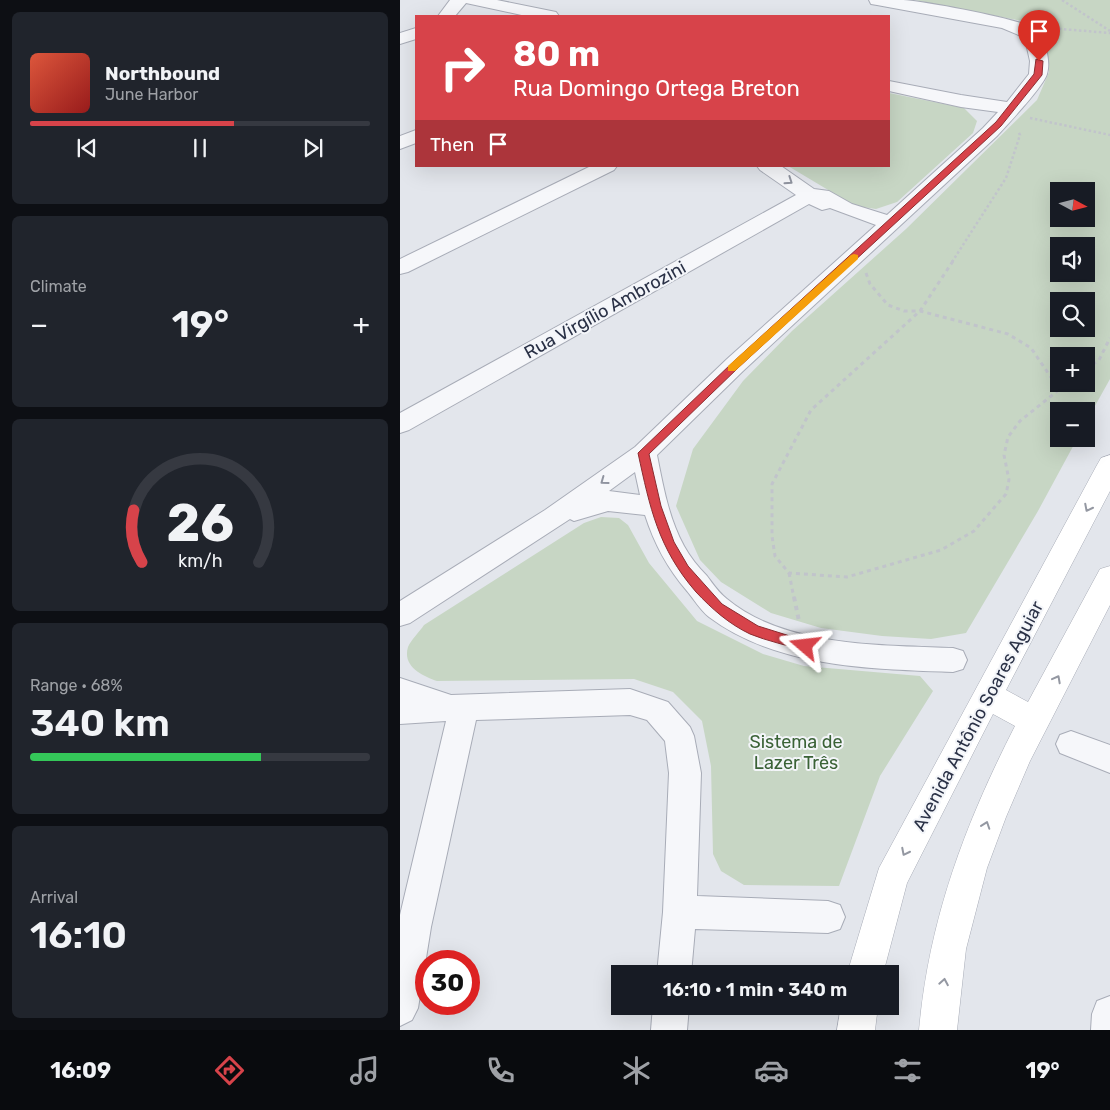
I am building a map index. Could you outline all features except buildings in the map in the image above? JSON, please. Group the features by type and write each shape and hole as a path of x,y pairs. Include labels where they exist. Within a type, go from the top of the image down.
{"main road":[{"name":"Avenida Antônio Soares Aguiar","path":"868,965 890,880 1110,465"},
{"path":"938,1030 939,1009 956,911 988,818 1035,721 1110,577"},
{"path":"987,695 1035,721"},
{"path":"856,1030 858,1015"}],"street":[{"path":"447,15 459,0"},
{"path":"400,615 554,517 644,453 735,365 849,262 1006,115 1038,75 1039,61 1035,42 1027,32 1006,24 877,0"},
{"path":"464,15 478,1 545,15"},
{"path":"890,86 961,101 1006,115"},
{"path":"400,143 415,136"},
{"path":"400,267 604,167"},
{"path":"769,167 811,195 871,240"},
{"path":"811,195 822,195 845,208 890,223"},
{"name":"Rua Virgílio Ambrozini","path":"400,424 811,195"},
{"path":"644,453 655,506 668,542 684,569 718,608 754,630 805,646 862,656 952,660"},
{"path":"554,517 608,501 655,506"},
{"path":"400,624 423,600"},
{"path":"400,690 457,707"},
{"path":"400,711 457,707 630,702 657,711 678,736 685,773 680,912 675,965"},
{"path":"400,1008 407,928 457,707"},
{"path":"1071,744 1110,759"},
{"path":"680,912 828,917"},
{"path":"1109,1030 1110,1014"},
{"path":"669,1030 671,1015"}],"path":[{"path":"1062,0 1110,32"},
{"path":"1027,32 1045,28 1110,32"},
{"path":"1006,115 1110,135"},
{"path":"805,646 789,573 775,556 772,536 772,484 811,410 920,311 1006,178 1020,135 1006,115"},
{"path":"849,262 866,273 870,284 888,305 904,311 920,311 1008,334 1031,348 1050,376"},
{"path":"1095,363 1099,360 1110,338"},
{"path":"789,573 827,578 846,577 941,550 974,531 1006,494 1009,480 1004,455 1008,437 1020,421 1055,392"}],"green space":[{"path":"915,0 1110,0 1110,379 1095,406 1095,402 1050,402 1050,447 1073,447 1038,511 966,633 931,639 882,636 821,628 771,613 721,582 700,560 676,506 693,449 743,381 792,331 906,229 1037,100 1049,72 1045,39 1022,21"},
{"path":"890,93 964,108 977,121 973,133 897,202 876,209 855,206 790,167 890,167"},
{"name":"Sistema de Lazer Três","path":"601,517 619,518 628,525 649,563 697,621 763,654 804,666 920,676 933,691 880,776 839,886 744,885 721,871 713,854 711,766 702,721 673,692 634,679 437,681 415,670 411,665 407,654 408,647 424,625 584,523"}],"slow traffic":[{"path":"731,369 854,257"}],"route":[{"path":"805,646 754,630 718,608 684,569 668,542 655,506 644,453 735,365 804,304 998,124 1038,75 1039,61"}]}
